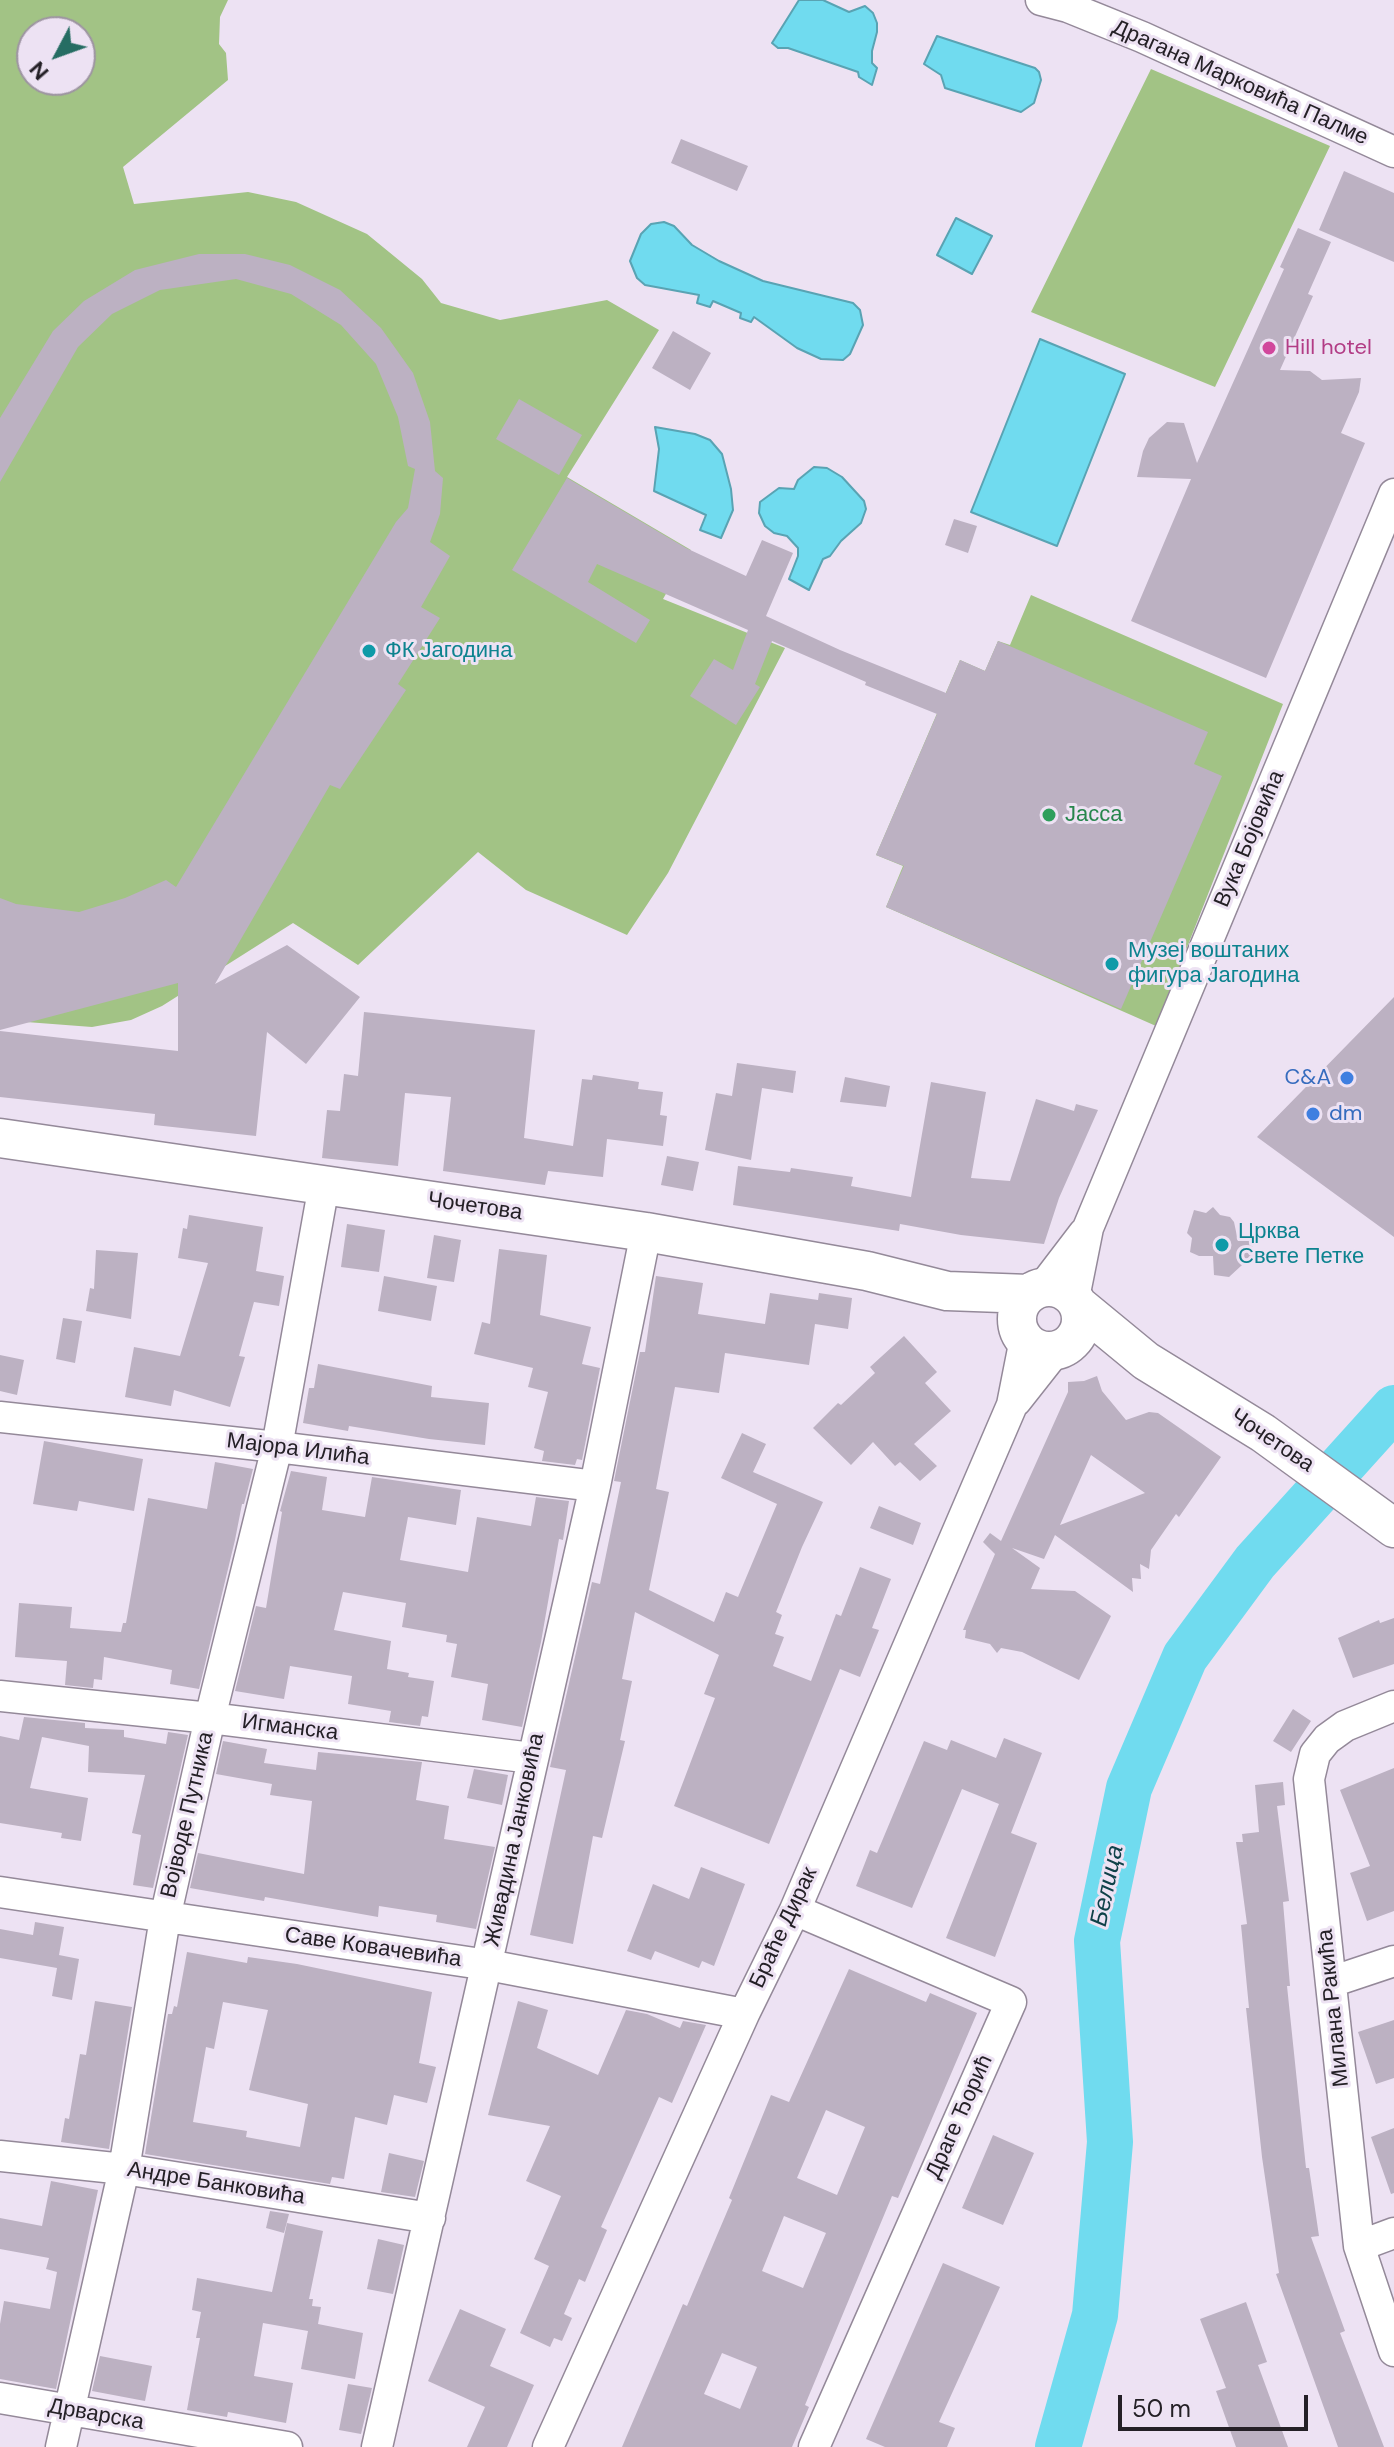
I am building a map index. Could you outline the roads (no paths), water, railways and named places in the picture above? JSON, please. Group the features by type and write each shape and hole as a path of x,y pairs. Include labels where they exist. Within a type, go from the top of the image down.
{"street":[{"name":"Драгана Марковића Палме","path":"1041,0 1068,7 1142,37 1394,152"},
{"name":"Вука Бојовића","path":"1056,1296 1088,1228 1394,494"},
{"name":"Чочетова","path":"0,1138 646,1232 867,1271 947,1291 1056,1296 1146,1361 1288,1450 1394,1528"},
{"name":"Војводе Путника","path":"61,2447 124,2169 165,1918 210,1718 277,1447 324,1185"},
{"name":"Живадина Јанковића","path":"377,2447 595,1486 646,1232"},
{"name":"Чочетова","path":"947,1291 1042,1342 1146,1361"},
{"path":"1056,1296 1081,1312 1080,1329 1071,1342 1042,1342 1018,1312 1056,1296"},
{"name":"Браће Дирак","path":"548,2447 744,2014 795,1910 1042,1342"},
{"name":"Мајора Илића","path":"0,1417 595,1486"},
{"name":"Игманска","path":"0,1696 210,1718 532,1758"},
{"name":"Милана Ракића","path":"1394,1706 1345,1726 1327,1739 1315,1754 1309,1779 1359,2246 1394,2351"},
{"name":"Саве Ковачевића","path":"0,1892 488,1965 744,2014"},
{"name":"Драге Ђорић","path":"795,1910 1011,2002 814,2447"},
{"path":"1331,1982 1394,1961"},
{"name":"Андре Банковића","path":"0,2156 124,2169 430,2218"},
{"path":"1359,2246 1394,2233"},
{"name":"Дрварска","path":"0,2398 287,2447"}],"water":[{"path":"799,0 823,0 849,12 865,6 873,13 877,32 872,63 877,68 872,85 859,77 858,72 788,48 778,48 772,43"},
{"path":"937,36 1035,68 1041,80 1034,103 1021,112 945,88 941,75 924,64"},
{"path":"956,218 992,236 972,274 937,255"},
{"path":"664,222 674,226 692,245 763,281 853,303 860,310 863,325 850,354 843,360 821,359 797,348 754,317 751,322 740,318 741,313 713,301 710,307 697,303 699,295 645,285 637,278 630,261 641,234 651,224"},
{"path":"1040,339 1125,374 1057,546 971,512"},
{"path":"655,427 710,440 722,454 733,510 721,538 700,530 706,515 654,491 659,449"},
{"path":"814,467 827,468 842,477 864,501 866,509 861,523 830,556 823,559 809,590 789,579 798,548 787,536 774,533 765,526 759,513 760,502 779,488 794,489 798,480"}],"waterway":[{"name":"Белица","path":"1058,2447 1095,2315 1110,2142 1097,1941 1129,1788 1185,1657 1255,1562 1394,1408"}],"place":[{"name":"Hill hotel","path":"1269,348"},
{"name":"ФК Јагодина","path":"369,651"},
{"name":"Јасса","path":"1049,815"},
{"name":"Музеј воштаних фигура Јагодина","path":"1112,964"},
{"name":"C&A","path":"1347,1078"},
{"name":"dm","path":"1313,1114"},
{"name":"Црква Свете Петке","path":"1222,1245"}]}
